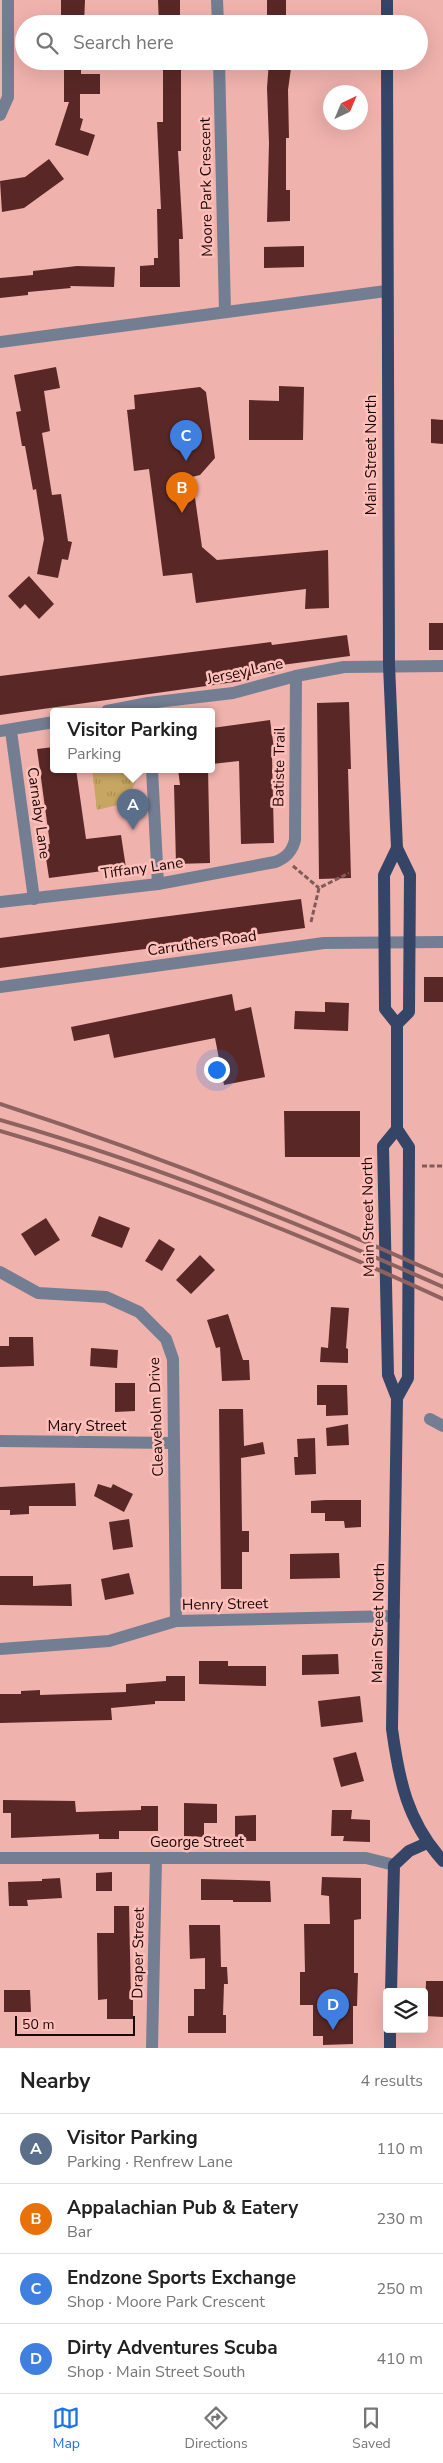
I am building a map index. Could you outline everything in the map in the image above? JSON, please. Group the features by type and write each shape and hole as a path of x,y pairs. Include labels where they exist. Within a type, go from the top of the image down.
{"main road":[{"path":"387,0 387,15"},
{"name":"Main Street North","path":"387,70 386,291 389,665 397,848 410,875 409,1012 397,1024"},
{"name":"Main Street North","path":"397,848 384,875 385,1009 397,1024 397,1129 409,1148 408,1378 397,1398"},
{"name":"Main Street North","path":"397,1129 383,1146 388,1376 397,1398 392,1729 397,1768 404,1798 427,1842 443,1861"},
{"path":"391,1988 394,1864 409,1851 427,1842"},
{"path":"390,2033 390,2048"}],"street":[{"path":"0,115 8,97 8,0"},
{"path":"217,0 218,15"},
{"name":"Moore Park Crescent","path":"219,70 225,312"},
{"path":"0,342 386,291"},
{"name":"Jersey Lane","path":"149,707 233,693 296,676 344,667 389,665 443,666"},
{"name":"Batiste Trail","path":"287,859 295,840 296,676"},
{"path":"6,731 50,723"},
{"name":"Carnaby Lane","path":"6,731 34,899"},
{"path":"152,773 158,884"},
{"name":"Tiffany Lane","path":"0,902 158,884 287,859"},
{"name":"Carruthers Road","path":"0,987 324,943 443,942"},
{"name":"Cleaveholm Drive","path":"0,1272 38,1293 106,1297 139,1312 166,1339 173,1359 176,1621"},
{"path":"430,1419 443,1426"},
{"name":"Mary Street","path":"0,1442 174,1443"},
{"name":"Henry Street","path":"0,1649 109,1641 176,1621 394,1616"},
{"name":"George Street","path":"0,1858 366,1858 394,1864"},
{"name":"Draper Street","path":"152,2048 156,1859"}],"path":[{"path":"287,859 319,888"},
{"path":"319,888 349,873"},
{"path":"311,922 319,888"},
{"path":"409,1166 443,1166"}],"green space":[{"path":"92,773 136,773 137,779 126,803 97,810"}],"building":[{"path":"61,0 85,0 84,15 61,15"},
{"path":"158,0 180,0 180,15 159,15"},
{"path":"267,0 286,0 286,15 267,15"},
{"path":"64,70 81,70 81,74 100,74 100,94 80,94 80,118 83,119 80,130 95,135 88,156 55,145 69,102 64,102"},
{"path":"163,70 181,70 181,151 178,151 183,239 179,239 180,287 140,287 140,266 154,265 154,258 158,258 157,209 161,209 157,122 163,122"},
{"path":"268,70 291,70 288,90 289,138 286,138 286,190 290,190 290,221 267,222 269,143"},
{"path":"49,159 64,179 24,208 2,212 0,181 25,177"},
{"path":"304,246 304,267 264,268 264,247"},
{"path":"77,266 115,267 114,287 70,286 71,288 28,292 28,295 0,298 0,278 33,275 33,271"},
{"path":"56,367 60,388 44,391 50,431 42,433 52,495 61,494 68,541 72,542 68,560 62,559 58,578 37,574 44,539 36,489 33,490 25,446 22,446 16,412 21,411 14,375"},
{"path":"279,386 304,387 303,440 249,440 249,400 279,401"},
{"path":"200,387 206,392 215,458 200,475 192,477 202,547 217,560 328,550 329,608 305,609 306,589 196,603 192,573 163,576 149,469 134,471 127,410 135,409 134,395"},
{"path":"431,419 443,420 443,444 431,443"},
{"path":"29,576 54,604 39,619 25,604 20,609 8,596"},
{"path":"429,623 443,623 443,650 429,650"},
{"path":"347,635 350,656 274,666 275,673 249,676 249,680 0,715 0,676 271,642 272,645"},
{"path":"349,702 351,769 348,769 351,878 319,879 317,703"},
{"path":"270,720 275,756 272,756 274,843 241,844 239,761 215,764 215,728"},
{"path":"50,747 50,773 77,773 86,839 121,835 126,868 49,878 44,845 50,844 37,749"},
{"path":"178,773 208,773 210,863 176,864 174,785 180,785"},
{"path":"301,899 305,928 0,968 0,938"},
{"path":"424,977 443,977 443,1002 424,1002"},
{"path":"232,994 235,1011 251,1007 265,1077 224,1085 215,1038 114,1058 109,1034 74,1041 71,1027"},
{"path":"325,1002 349,1003 348,1031 294,1029 295,1011 325,1012"},
{"path":"284,1111 360,1111 360,1157 285,1157"},
{"path":"99,1216 130,1228 122,1248 91,1236"},
{"path":"46,1218 60,1240 35,1256 21,1234"},
{"path":"159,1239 175,1249 162,1271 145,1261"},
{"path":"200,1255 215,1270 191,1294 176,1280"},
{"path":"331,1307 349,1308 346,1348 348,1349 348,1363 320,1362 321,1347 328,1348"},
{"path":"228,1314 243,1360 249,1360 250,1380 222,1381 220,1347 216,1348 207,1320"},
{"path":"9,1337 33,1337 34,1366 0,1367 0,1346 9,1346"},
{"path":"91,1348 118,1350 117,1368 90,1366"},
{"path":"115,1383 135,1383 135,1411 115,1412"},
{"path":"317,1385 347,1385 348,1415 326,1416 326,1405 317,1405"},
{"path":"219,1409 243,1409 244,1446 263,1442 265,1454 241,1458 242,1531 249,1531 249,1552 242,1552 242,1589 221,1589"},
{"path":"348,1424 349,1445 327,1446 326,1428"},
{"path":"315,1438 316,1474 295,1475 294,1457 298,1457 297,1439"},
{"path":"75,1483 76,1506 29,1506 29,1514 10,1515 10,1510 0,1510 0,1487"},
{"path":"98,1484 111,1488 113,1484 133,1494 124,1512 94,1496"},
{"path":"361,1500 361,1527 345,1528 344,1521 325,1521 325,1513 311,1513 311,1501"},
{"path":"129,1519 133,1547 113,1550 109,1522"},
{"path":"339,1553 340,1578 290,1579 290,1554"},
{"path":"129,1573 134,1594 105,1600 101,1579"},
{"path":"0,1576 33,1576 33,1586 71,1584 72,1606 0,1605"},
{"path":"338,1654 339,1674 302,1675 302,1655"},
{"path":"199,1661 228,1661 228,1666 266,1666 266,1686 199,1684"},
{"path":"166,1676 185,1676 185,1701 155,1701 155,1704 111,1708 112,1720 0,1723 0,1694 21,1694 21,1691 40,1690 40,1695 126,1692 126,1684 166,1681"},
{"path":"360,1696 363,1722 321,1727 318,1701"},
{"path":"356,1752 364,1781 341,1787 333,1758"},
{"path":"3,1800 75,1801 76,1812 141,1810 141,1806 158,1806 158,1831 119,1831 119,1839 99,1839 99,1834 11,1838 11,1813 3,1813"},
{"path":"184,1803 217,1804 217,1823 204,1823 204,1837 184,1836"},
{"path":"332,1810 352,1810 351,1819 370,1820 370,1842 343,1841 344,1836 331,1836"},
{"path":"256,1815 256,1841 235,1841 235,1816"},
{"path":"112,1872 112,1891 96,1891 96,1873"},
{"path":"322,1877 361,1878 361,1919 354,1920 354,1973 358,1973 357,2006 353,2006 353,2044 323,2045 323,2036 313,2036 313,2005 300,2005 300,1972 305,1972 304,1924 330,1924 329,1896 321,1895"},
{"path":"60,1878 62,1898 27,1900 28,1906 9,1906 8,1882 42,1881 42,1879"},
{"path":"201,1879 270,1881 271,1902 201,1900"},
{"path":"114,1906 129,1906 133,2019 107,2019 107,1999 98,2000 97,1933 114,1933"},
{"path":"189,1925 220,1925 221,1967 227,1967 228,1984 224,1984 223,2015 226,2015 226,2033 188,2033 188,2016 194,2016 194,1989 205,1989 205,1958 190,1959"},
{"path":"426,1981 443,1981 443,2017 428,2016 428,1988 426,1988"},
{"path":"4,1990 30,1990 31,2012 4,2012"}],"railway":[{"path":"0,1104 113,1142 224,1184 443,1276"},
{"path":"0,1120 113,1155 225,1196 280,1217 443,1287"},
{"path":"0,1131 57,1148 225,1207 335,1251 443,1299"}],"place":[{"name":"Endzone Sports Exchange","path":"186,461"},
{"name":"Appalachian Pub & Eatery","path":"182,513"},
{"name":"Visitor Parking","path":"133,830"},
{"name":"Dirty Adventures Scuba","path":"333,2030"}]}
